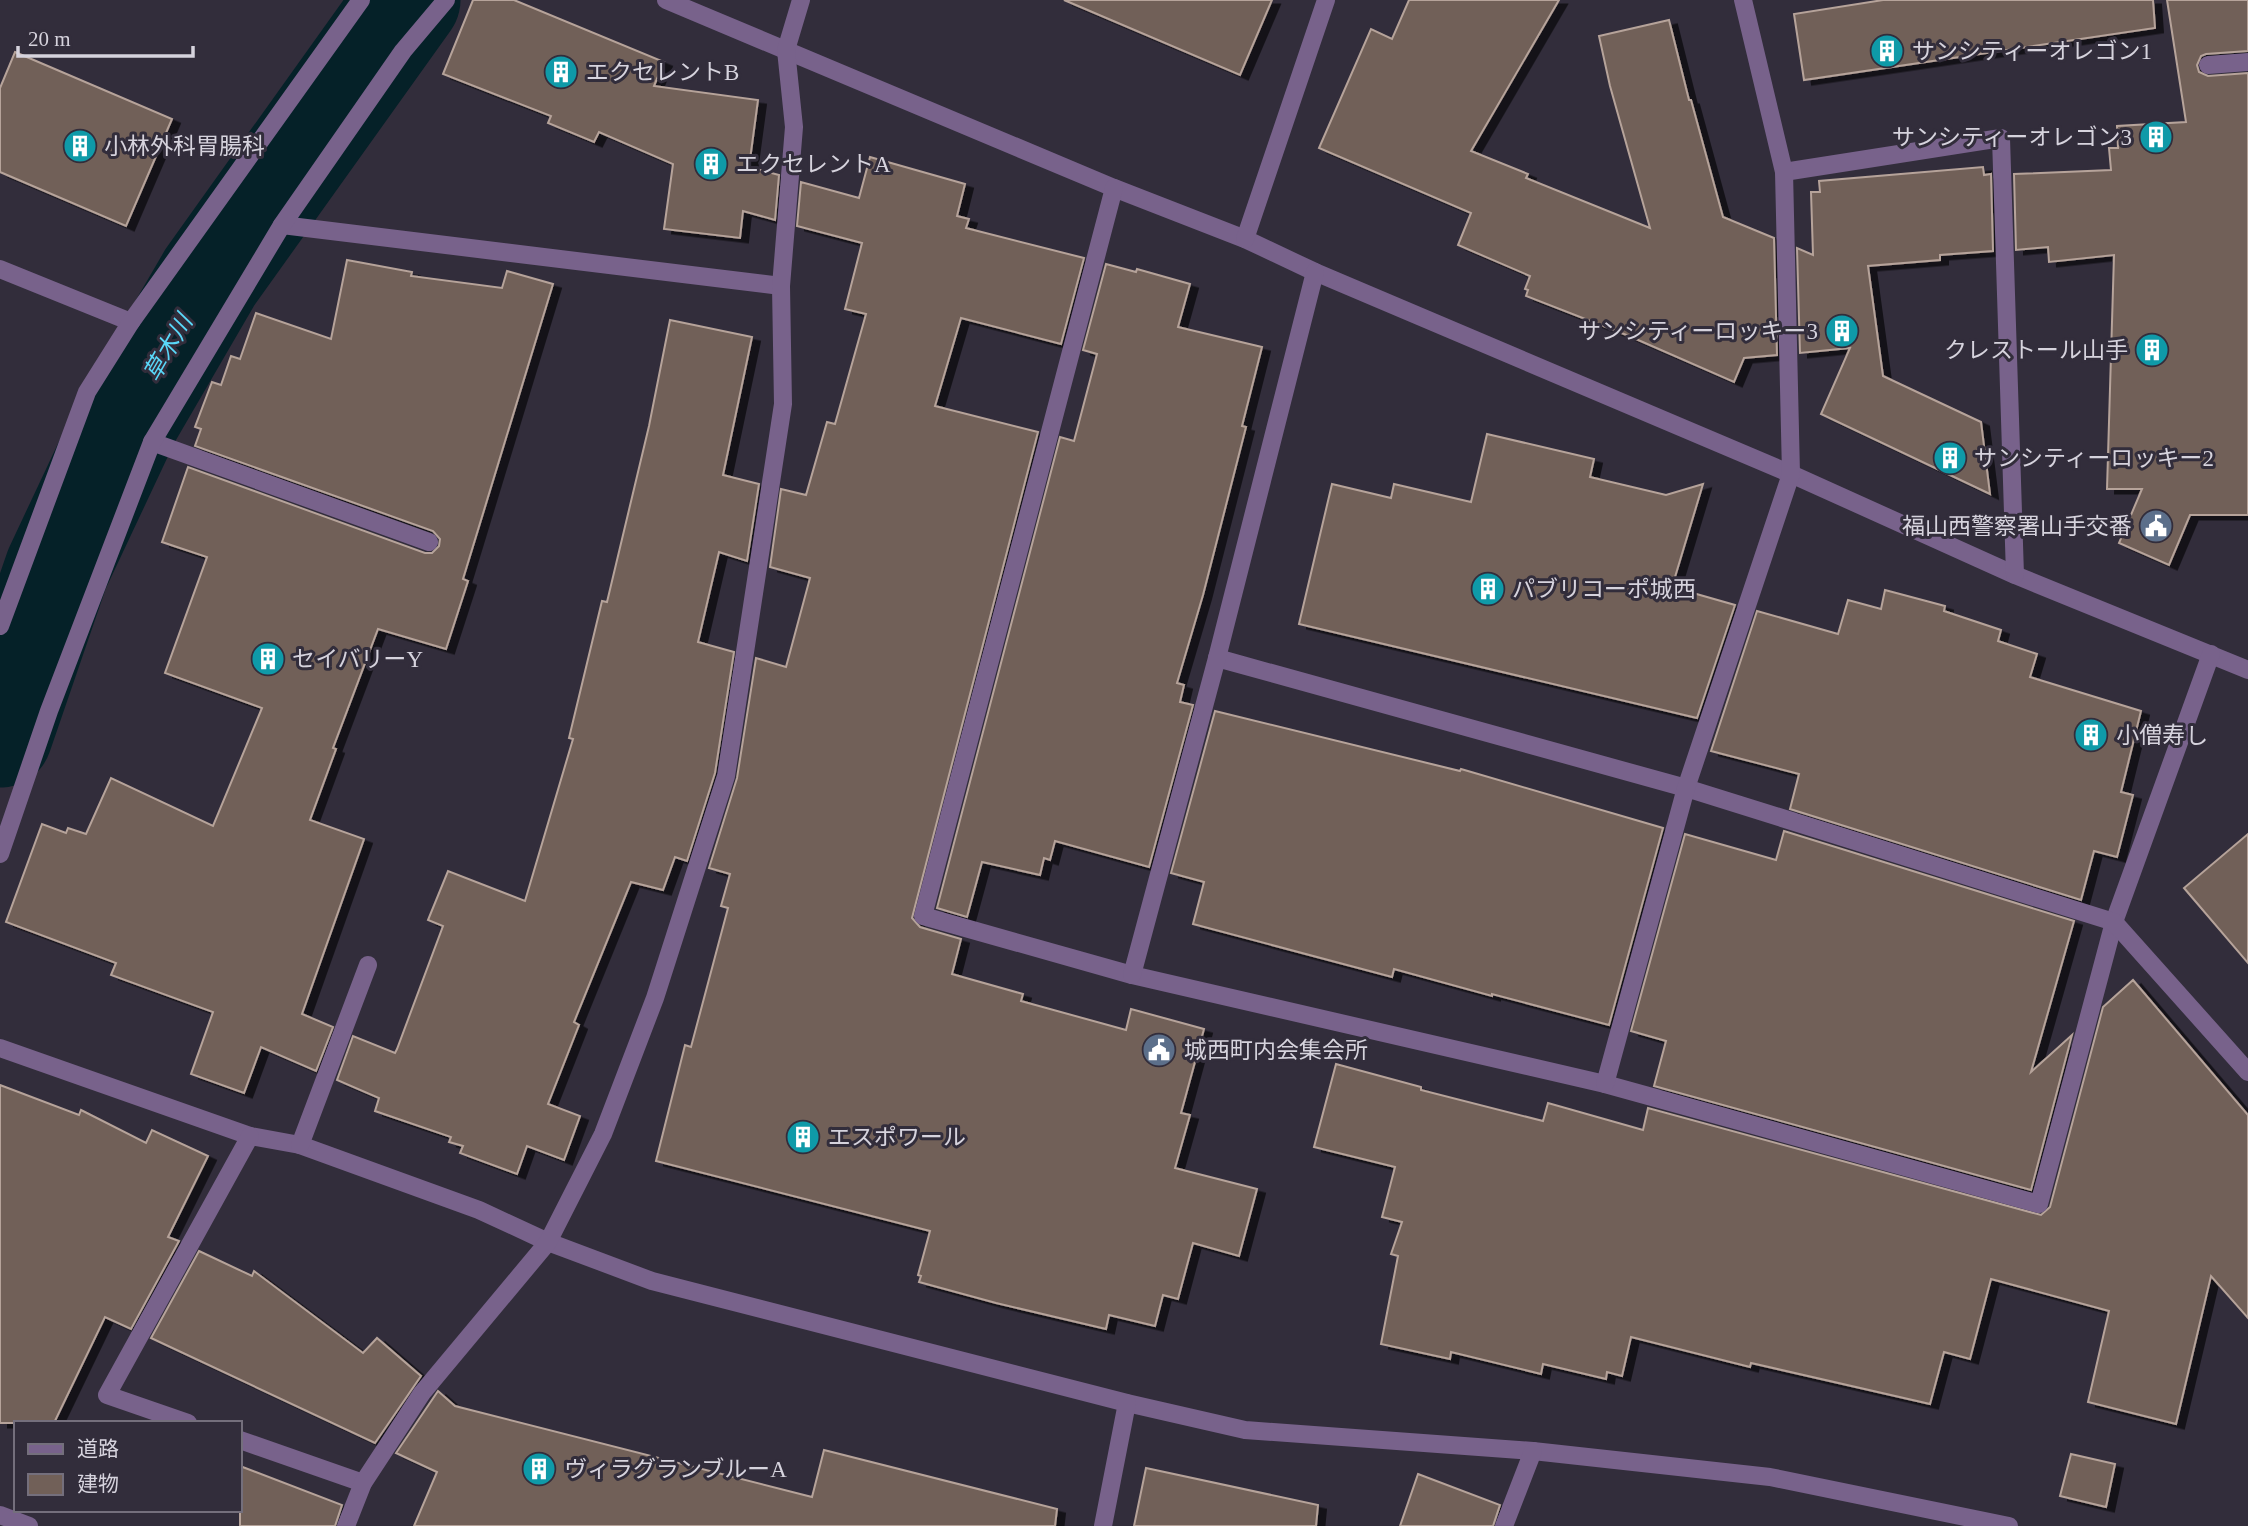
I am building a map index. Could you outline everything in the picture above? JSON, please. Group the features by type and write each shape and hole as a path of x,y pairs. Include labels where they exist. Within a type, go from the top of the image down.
{"street":[{"path":"0,626 87,392 131,322 361,0"},
{"path":"0,854 50,711 152,442 282,225 403,51 446,0"},
{"path":"666,0 1114,188 1245,239 1315,272 1791,474 2015,575 2248,670"},
{"path":"346,1526 363,1483 422,1393 548,1242 603,1134 655,998 726,776 783,404 780,286 794,127 786,50 801,0"},
{"path":"1245,239 1326,0"},
{"path":"1605,1084 1686,788 1791,474 1784,172 1743,0"},
{"path":"2208,65 2248,62"},
{"path":"1784,172 2001,138 2015,575"},
{"path":"1114,188 923,916 1132,975 1605,1084 2039,1205 2114,922 2211,654"},
{"path":"282,225 780,286"},
{"path":"0,269 131,322"},
{"path":"1132,975 1217,658 1315,272"},
{"path":"152,442 429,542"},
{"path":"1217,658 1686,788 2114,922 2248,1072"},
{"path":"300,1145 368,965"},
{"path":"0,1048 250,1136 300,1145 479,1210 548,1242 652,1281 1127,1403 1245,1430 1533,1451 1770,1477 2009,1526"},
{"path":"182,1421 107,1395 250,1136"},
{"path":"1102,1526 1127,1403"},
{"path":"242,1441 363,1483"},
{"path":"1504,1526 1533,1451"},
{"path":"0,1515 30,1526"}],"building":[{"path":"473,0 514,0 664,62 654,86 758,100 749,167 779,175 775,220 743,211 740,238 664,229 673,164 599,132 594,142 548,123 551,116 443,74"},
{"path":"1064,0 1272,0 1240,75"},
{"path":"1409,0 1559,0 1471,151 1528,174 1526,178 1650,228 1610,86 1599,36 1669,20 1723,217 1774,238 1777,355 1744,358 1734,382 1629,336 1526,296 1528,290 1525,289 1530,276 1458,245 1471,213 1319,148 1371,29 1392,39"},
{"path":"1883,0 2153,0 2155,28 1804,80 1794,14"},
{"path":"2167,0 2248,0 2248,51 2206,54 2201,56 2197,65 2199,72 2208,76 2248,73 2248,515 2190,515 2169,565 2119,543 2142,489 2107,489 2114,255 2049,262 2048,247 2016,250 2014,174 2111,170 2109,148 2118,148 2117,126 2186,122"},
{"name":"小林外科胃腸科","path":"15,52 172,119 126,226 0,172 0,88"},
{"path":"870,157 965,184 957,216 969,219 966,228 1084,258 1061,344 961,318 935,406 1038,432 912,918 920,927 961,939 952,974 1023,994 1021,1001 1126,1030 1131,1009 1204,1029 1181,1113 1190,1115 1175,1168 1257,1189 1239,1256 1193,1243 1178,1299 1163,1295 1155,1326 1109,1315 1106,1329 919,1282 921,1276 918,1275 930,1231 656,1161 685,1045 691,1047 728,908 721,906 730,874 709,868 737,778 756,658 786,667 810,578 770,567 781,489 806,495 827,422 835,424 866,314 845,309 862,243 797,226 801,182 859,198"},
{"path":"1983,167 1984,175 1991,174 1993,251 1940,255 1940,260 1868,266 1883,376 1981,422 1990,494 1821,414 1850,348 1800,353 1797,248 1813,255 1811,192 1820,192 1819,181"},
{"path":"347,260 412,272 411,276 502,288 507,271 553,284 463,579 468,581 446,649 378,629 333,748 336,749 310,820 364,839 302,1014 333,1027 316,1071 261,1047 244,1093 191,1074 213,1012 111,975 116,963 6,922 42,824 66,833 68,828 86,834 111,778 213,826 262,708 165,673 207,557 162,542 188,467 425,553 432,553 439,546 440,539 433,531 195,446 201,429 195,427 212,382 221,385 231,356 240,359 256,313 331,339"},
{"path":"1106,264 1136,272 1137,269 1190,284 1178,327 1262,347 1242,426 1246,427 1203,595 1177,683 1184,685 1180,702 1193,705 1149,867 1055,841 1050,860 1044,858 1040,875 982,862 967,917 937,908 1060,437 1074,441 1097,354 1083,350"},
{"path":"670,320 752,337 723,475 759,484 747,561 719,552 698,642 734,652 715,773 687,861 675,857 663,890 631,882 574,1022 579,1025 548,1104 580,1116 564,1160 527,1146 517,1174 460,1153 463,1146 449,1142 451,1137 375,1111 379,1098 337,1080 353,1036 395,1053 443,926 428,920 448,871 525,901 573,739 569,738 602,601 607,602 649,426"},
{"name":"パブリコーポ城西","path":"1487,434 1594,459 1590,477 1666,495 1703,484 1672,587 1735,605 1697,718 1299,624 1332,484 1391,498 1394,484 1471,502"},
{"path":"1885,590 1945,606 1944,611 2001,630 1998,641 2037,654 2030,677 2141,711 2121,792 2133,795 2117,857 2094,851 2081,900 1790,809 1799,774 1711,751 1757,611 1838,634 1848,600 1881,609"},
{"path":"1215,711 1460,771 1461,769 1663,828 1609,1025 1394,969 1392,977 1193,924 1204,882 1171,873"},
{"path":"1784,831 2074,921 2031,1072 2072,1035 2031,1190 1654,1086 1666,1041 1631,1031 1685,834 1776,860"},
{"path":"2248,834 2248,963 2184,888"},
{"path":"2133,980 2248,1115 2248,1318 2211,1276 2176,1424 2088,1402 2109,1311 1991,1279 1970,1359 1944,1352 1930,1404 1751,1363 1750,1367 1631,1337 1622,1376 1607,1372 1606,1379 1543,1364 1541,1374 1451,1352 1450,1359 1381,1344 1398,1256 1391,1254 1402,1222 1382,1217 1395,1167 1314,1147 1336,1064 1421,1087 1421,1090 1543,1121 1548,1103 1643,1130 1648,1108 2041,1215 2050,1207 2103,1007"},
{"path":"0,1085 79,1115 81,1110 146,1143 152,1130 208,1156 168,1237 179,1241 131,1329 105,1317 55,1421 0,1423"},
{"path":"199,1251 252,1276 254,1271 363,1353 377,1338 421,1376 375,1443 151,1338"},
{"path":"438,1391 455,1406 812,1497 824,1450 1057,1509 1055,1526 414,1526 437,1472 396,1453"},
{"path":"2071,1454 2115,1464 2106,1507 2060,1496"},
{"path":"242,1467 342,1505 335,1526 240,1526"},
{"path":"1146,1468 1318,1505 1316,1526 1134,1526"},
{"path":"1418,1474 1500,1505 1493,1526 1400,1526"}],"waterway":[{"name":"草木川","path":"0,735 57,569 128,418 210,277 408,0"}],"place":[{"name":"サンシティーオレゴン1","path":"1887,51"},
{"name":"エクセレントB","path":"561,72"},
{"name":"サンシティーオレゴン3","path":"2156,137"},
{"name":"小林外科胃腸科","path":"80,146"},
{"name":"エクセレントA","path":"711,164"},
{"name":"サンシティーロッキー3","path":"1842,331"},
{"name":"クレストール山手","path":"2152,350"},
{"name":"サンシティーロッキー2","path":"1950,458"},
{"name":"福山西警察署山手交番","path":"2156,526"},
{"name":"パブリコーポ城西","path":"1488,589"},
{"name":"セイバリーY","path":"268,659"},
{"name":"小僧寿し","path":"2091,735"},
{"name":"城西町内会集会所","path":"1159,1050"},
{"name":"エスポワール","path":"803,1137"},
{"name":"ヴィラグランブルーA","path":"539,1469"}]}
